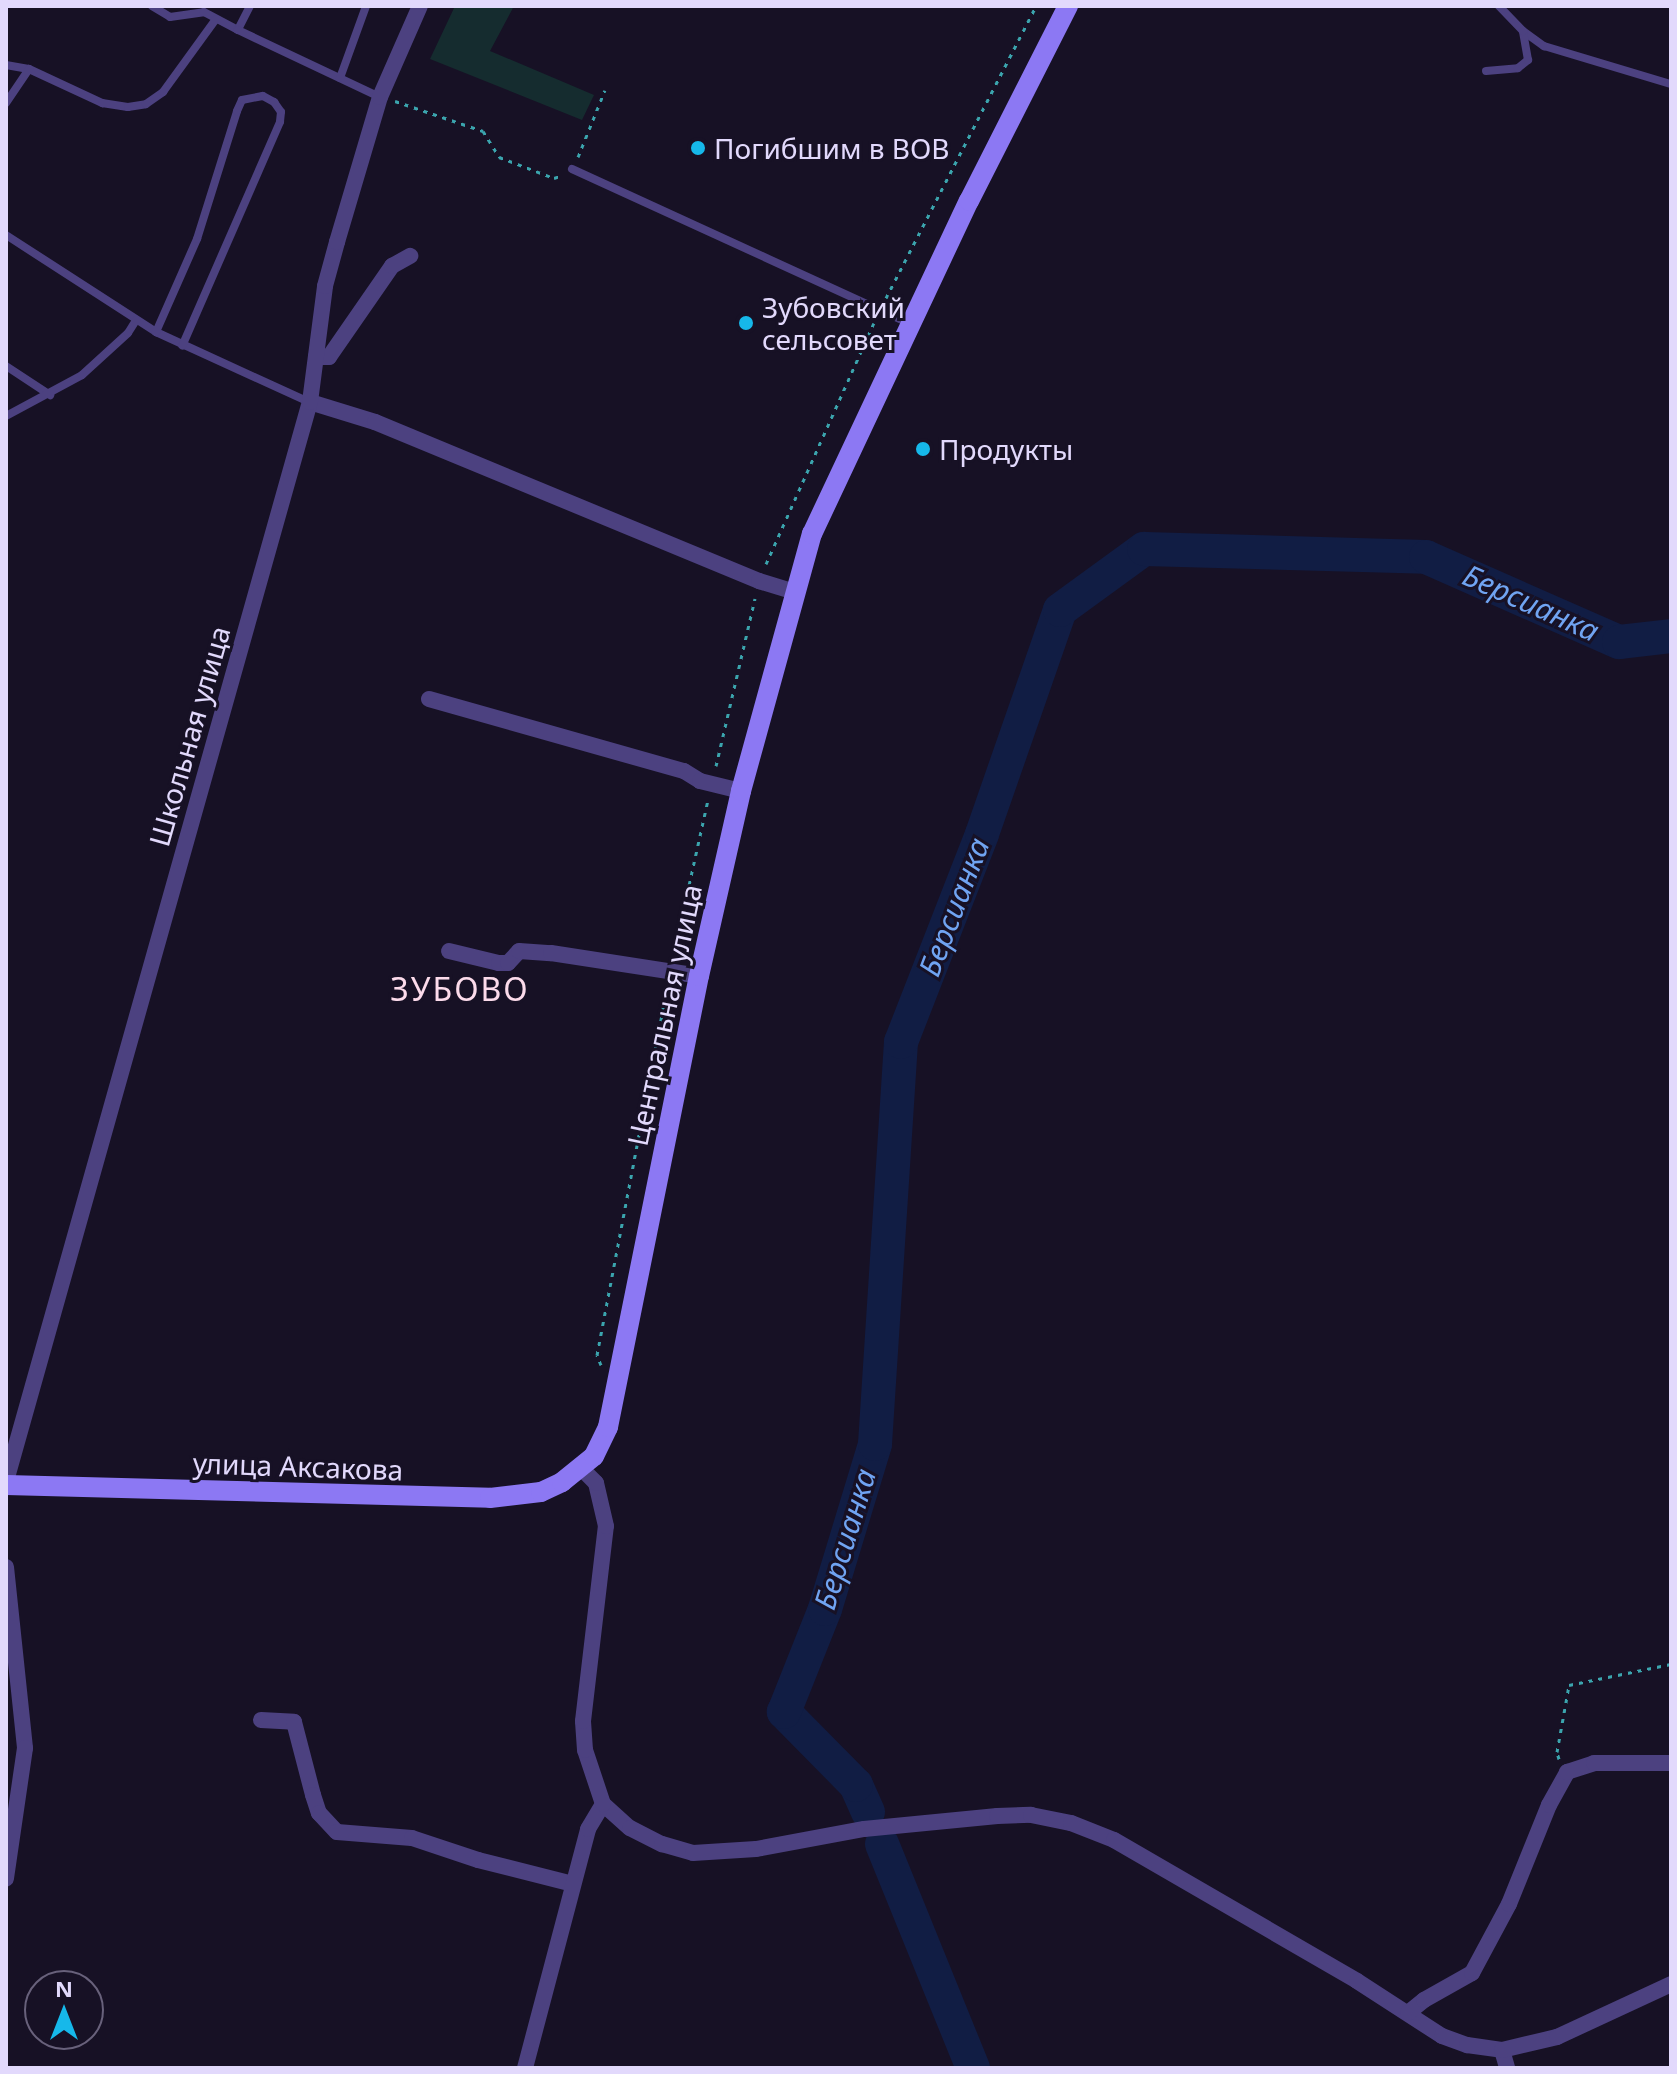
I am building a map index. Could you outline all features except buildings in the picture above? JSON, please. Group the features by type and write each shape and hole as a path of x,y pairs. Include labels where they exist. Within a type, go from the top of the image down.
{"street":[{"name":"Школьная улица","path":"6,1483 310,402 325,286 380,97 420,6"},
{"name":"Центральная улица","path":"581,1468 594,1456 608,1427 699,976 741,791 812,534 911,324 1068,6"},
{"path":"316,357 329,357 392,266 410,256"},
{"path":"310,402 375,422 759,581 795,592"},
{"path":"429,699 684,771 700,781 741,791"},
{"path":"449,951 499,963 508,963 519,951 551,953 699,976"},
{"path":"581,1468 596,1483 606,1526 583,1721 585,1750 603,1804 630,1828 662,1844 693,1853 756,1849 864,1829 997,1816 1031,1815 1071,1823 1114,1840 1442,2036 1467,2045 1502,2050 1557,2037 1671,1984"},
{"name":"улица Аксакова","path":"6,1483 490,1498 541,1492 581,1468"},
{"path":"6,1567 25,1748 6,1879"},
{"path":"261,1720 294,1722 316,1804 337,1832 412,1838 478,1860 573,1884"},
{"path":"1408,2013 1424,2000 1472,1973 1509,1904 1549,1805 1567,1772 1594,1763 1671,1763"},
{"path":"525,2068 588,1829 603,1804"},
{"path":"1502,2050 1507,2068"}],"lane":[{"path":"152,6 170,17 204,12 380,97"},
{"path":"238,30 250,6"},
{"path":"340,78 366,6"},
{"path":"1499,6 1523,31 1544,46 1671,84"},
{"path":"6,65 29,69 102,103 128,107 146,104 163,92 216,19"},
{"path":"1486,71 1502,73 1518,68 1528,60 1523,31"},
{"path":"6,103 29,69"},
{"path":"156,332 197,239 237,111 242,100 263,96 274,102 281,112 280,122 182,346"},
{"path":"572,169 911,324"},
{"path":"6,235 156,332 310,402"},
{"path":"6,416 50,395 82,375 128,333 136,320"},
{"path":"6,366 50,395"}],"path":[{"path":"880,310 1036,6"},
{"path":"380,97 483,131 499,157 554,178 572,169 605,90"},
{"path":"1567,1772 1557,1752 1569,1685 1671,1664"}],"green space":[{"path":"455,6 514,6 490,51 594,95 582,120 430,59"}],"waterway":[{"name":"Берсианка","path":"868,1812 856,1785 784,1712 825,1609 875,1444 901,1042 982,834 1060,610 1144,549 1426,557 1619,642 1671,636"},
{"name":"Берсианка","path":"882,1844 973,2068"}],"place":[{"name":"Погибшим в ВОВ","path":"698,148"},
{"name":"Зубовский сельсовет","path":"746,323"},
{"name":"Продукты","path":"923,449"}],"district":[{"name":"ЗУБОВО","path":"460,989"}]}
